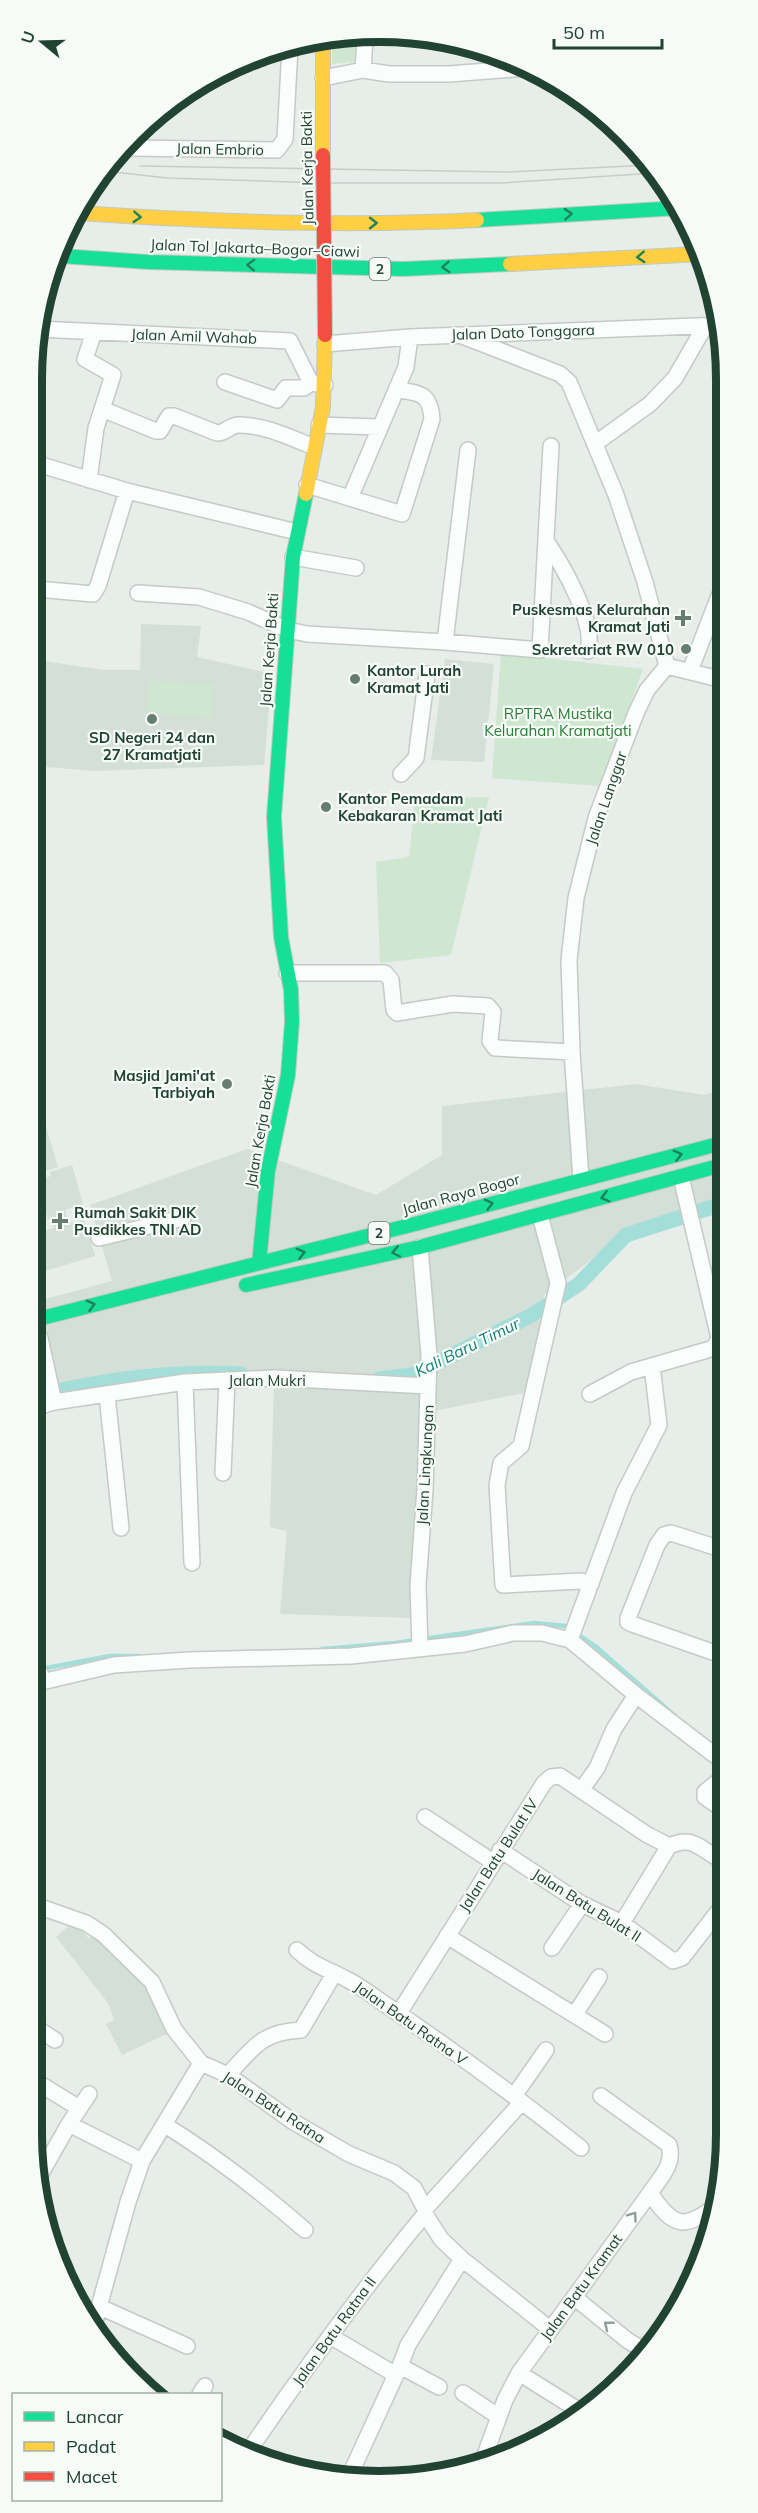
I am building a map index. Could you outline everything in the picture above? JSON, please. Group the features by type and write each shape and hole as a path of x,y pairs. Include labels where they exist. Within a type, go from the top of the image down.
{"main road":[{"name":"Jalan Kerja Bakti","path":"262,1281 259,1263 268,1171 288,1075 292,1022 288,973 281,937 274,817 292,557 319,425 318,384 325,340 323,47"},
{"name":"Jalan Tol Jakarta–Bogor–Ciawi","path":"85,213 154,218 403,224 670,209"},
{"name":"Jalan Tol Jakarta–Bogor–Ciawi","path":"66,256 148,262 403,269 692,254"},
{"name":"Jalan Raya Bogor","path":"42,1318 419,1223 716,1145"},
{"name":"2","path":"229,1289 420,1247 683,1180 716,1167"},
{"path":"115,1299 117,1316"}],"street":[{"path":"363,70 365,43"},
{"name":"Jalan Embrio","path":"134,148 277,150 285,139 290,54"},
{"path":"323,78 363,70 389,74 450,74 511,69"},
{"name":"Jalan Dato Tonggara","path":"325,340 712,326"},
{"path":"596,443 650,404 675,378 712,327"},
{"name":"Jalan Amil Wahab","path":"46,329 290,341 318,384"},
{"path":"89,480 96,428 113,375 84,359 94,332"},
{"path":"460,334 564,377 596,443 616,495 645,582 667,666 716,678"},
{"path":"350,498 406,367 410,337"},
{"path":"225,382 277,400 286,388 304,388 318,384"},
{"path":"307,485 402,514 432,419 431,406 425,397 418,393 397,390"},
{"path":"102,409 156,431 160,431 169,416 174,416 217,433 224,433 238,425 274,432 314,447"},
{"path":"319,425 379,427"},
{"path":"138,593 199,597 248,612 288,630 307,634 540,650 551,446"},
{"path":"445,642 468,450"},
{"path":"42,465 127,491 297,532"},
{"path":"42,589 93,594 98,586 127,491"},
{"path":"546,541 564,567 584,616 588,651"},
{"path":"292,557 356,568"},
{"path":"690,671 716,604"},
{"name":"Jalan Langgar","path":"581,1179 572,1052 569,960 576,898 596,818 636,713 647,690 667,666"},
{"path":"401,774 416,758 427,674"},
{"path":"288,973 385,973 392,980 394,1010 397,1013 453,1004 488,1006 493,1012 490,1041 495,1048 572,1052"},
{"path":"683,1180 716,1325"},
{"path":"540,1215 558,1283 521,1446 504,1458 497,1485 503,1585 581,1581 591,1584"},
{"path":"99,1238 183,1218"},
{"name":"Jalan Lingkungan","path":"419,1642 418,1585 425,1490 429,1361 420,1247"},
{"path":"43,1336 54,1402"},
{"path":"590,1394 631,1372 714,1348 716,1344"},
{"path":"570,1640 628,1484 659,1425 652,1366"},
{"name":"Jalan Mukri","path":"42,1406 185,1382 275,1378 428,1384"},
{"path":"223,1473 227,1380"},
{"path":"185,1382 192,1563"},
{"path":"107,1395 121,1528"},
{"path":"716,1548 671,1533 663,1535 628,1618 628,1622 632,1624 716,1653"},
{"path":"42,1673 189,1660 351,1656 419,1642 465,1644 524,1632 542,1633 570,1640 636,1695 716,1756"},
{"path":"636,1695 614,1729 597,1768 582,1789 646,1834 669,1846"},
{"name":"Jalan Batu Bulat IV","path":"399,2013 544,1783 551,1777 560,1776 582,1789"},
{"path":"716,1783 705,1792 705,1797 716,1805"},
{"name":"Jalan Batu Bulat II","path":"425,1817 582,1904 622,1923 671,1960 676,1961 682,1958 716,1914"},
{"path":"622,1923 669,1846 681,1840 688,1840 716,1857"},
{"path":"552,1948 582,1904"},
{"name":"Jalan Batu Ratna","path":"42,1908 86,1923 103,1934 152,1982 174,2029 201,2063 228,2075 292,2121 349,2154 394,2173 414,2188 441,2239 462,2259 550,2329"},
{"path":"447,1936 605,2034"},
{"name":"Jalan Batu Ratna V","path":"297,1950 304,1958 347,1979 399,2013 518,2098 581,2148"},
{"path":"228,2075 259,2041 281,2031 301,2030 334,1974"},
{"path":"575,2014 599,1977"},
{"path":"42,2032 55,2040"},
{"path":"425,2212 518,2098 546,2050"},
{"path":"97,2317 128,2202 142,2162 201,2063"},
{"path":"42,2085 79,2108"},
{"path":"44,2168 89,2094"},
{"name":"Jalan Batu Kramat","path":"486,2453 519,2373 650,2193 669,2163 672,2154 669,2145 601,2096"},
{"path":"69,2124 142,2162"},
{"path":"165,2125 207,2151 252,2184 305,2230"},
{"path":"650,2193 669,2216 684,2223 693,2222 707,2212"},
{"name":"Jalan Batu Ratna II","path":"252,2446 330,2336 425,2212"},
{"path":"352,2470 414,2333 462,2259"},
{"path":"574,2297 639,2348"},
{"path":"100,2307 187,2346"},
{"path":"330,2336 398,2371 439,2387"},
{"path":"519,2373 574,2408"},
{"path":"463,2393 499,2417"}],"shaded area":[{"name":"SD Negeri 24 dan 27 Kramatjati","path":"141,624 201,626 197,657 272,674 264,765 94,771 42,767 42,661 104,670 140,670"},
{"path":"445,659 494,664 484,762 431,760"},
{"path":"636,1084 704,1095 716,1092 716,1213 626,1234 544,1295 529,1392 429,1412 415,1618 280,1614 287,1531 270,1527 274,1379 42,1385 42,1300 112,1281 90,1205 247,1149 376,1195 442,1155 442,1106"},
{"path":"45,1123 58,1167 42,1172 42,1124"},
{"name":"Rumah Sakit DIK Pusdikkes TNI AD","path":"72,1165 83,1204 65,1210 69,1223 84,1219 95,1256 42,1272 42,1232 54,1228 51,1219 48,1219 42,1200 42,1179 51,1176 50,1172"},
{"path":"74,1921 89,1939 97,1932 149,1986 173,2031 122,2055 106,2024 114,2020 108,2003 56,1937"}],"green space":[{"path":"357,43 354,62 332,64 332,45"},
{"name":"RPTRA Mustika Kelurahan Kramatjati","path":"501,653 643,669 600,786 492,778"},
{"path":"149,681 213,684 213,718 148,714"},
{"path":"489,797 451,955 380,963 376,862 409,857 415,799"}],"waterway":[{"name":"Kali Baru Timur","path":"379,1379 412,1375 532,1315 579,1284 626,1235 716,1206"},
{"name":"Kali Baru Timur","path":"42,1394 86,1385 162,1375 241,1374"},
{"path":"322,1649 395,1643 534,1623 566,1626 595,1646 675,1716"},
{"path":"42,1669 110,1656 140,1656"}],"tram line":[{"path":"140,166 506,172 639,166"},
{"path":"114,172 167,178 322,183 501,183 646,174"}],"traffic: fast":[{"path":"477,220 670,209"},
{"path":"66,256 148,262 403,269 510,264"},
{"path":"259,1263 268,1171 288,1075 292,1022 291,990 281,937 274,817 293,557 306,494"},
{"path":"42,1318 419,1223 716,1145"},
{"path":"246,1285 420,1247 716,1167"}],"traffic: slow":[{"path":"323,47 323,155"},
{"path":"85,213 278,222 378,223 477,220"},
{"path":"510,264 692,254"},
{"path":"306,494 323,407 325,335"}],"traffic: jam":[{"path":"323,155 325,335"}],"place":[{"name":"Puskesmas Kelurahan Kramat Jati","path":"683,618"},
{"name":"Sekretariat RW 010","path":"686,649"},
{"name":"Kantor Lurah Kramat Jati","path":"355,679"},
{"name":"SD Negeri 24 dan 27 Kramatjati","path":"152,719"},
{"name":"Kantor Pemadam Kebakaran Kramat Jati","path":"326,807"},
{"name":"Masjid Jami'at Tarbiyah","path":"227,1084"},
{"name":"Rumah Sakit DIK Pusdikkes TNI AD","path":"60,1221"}]}
